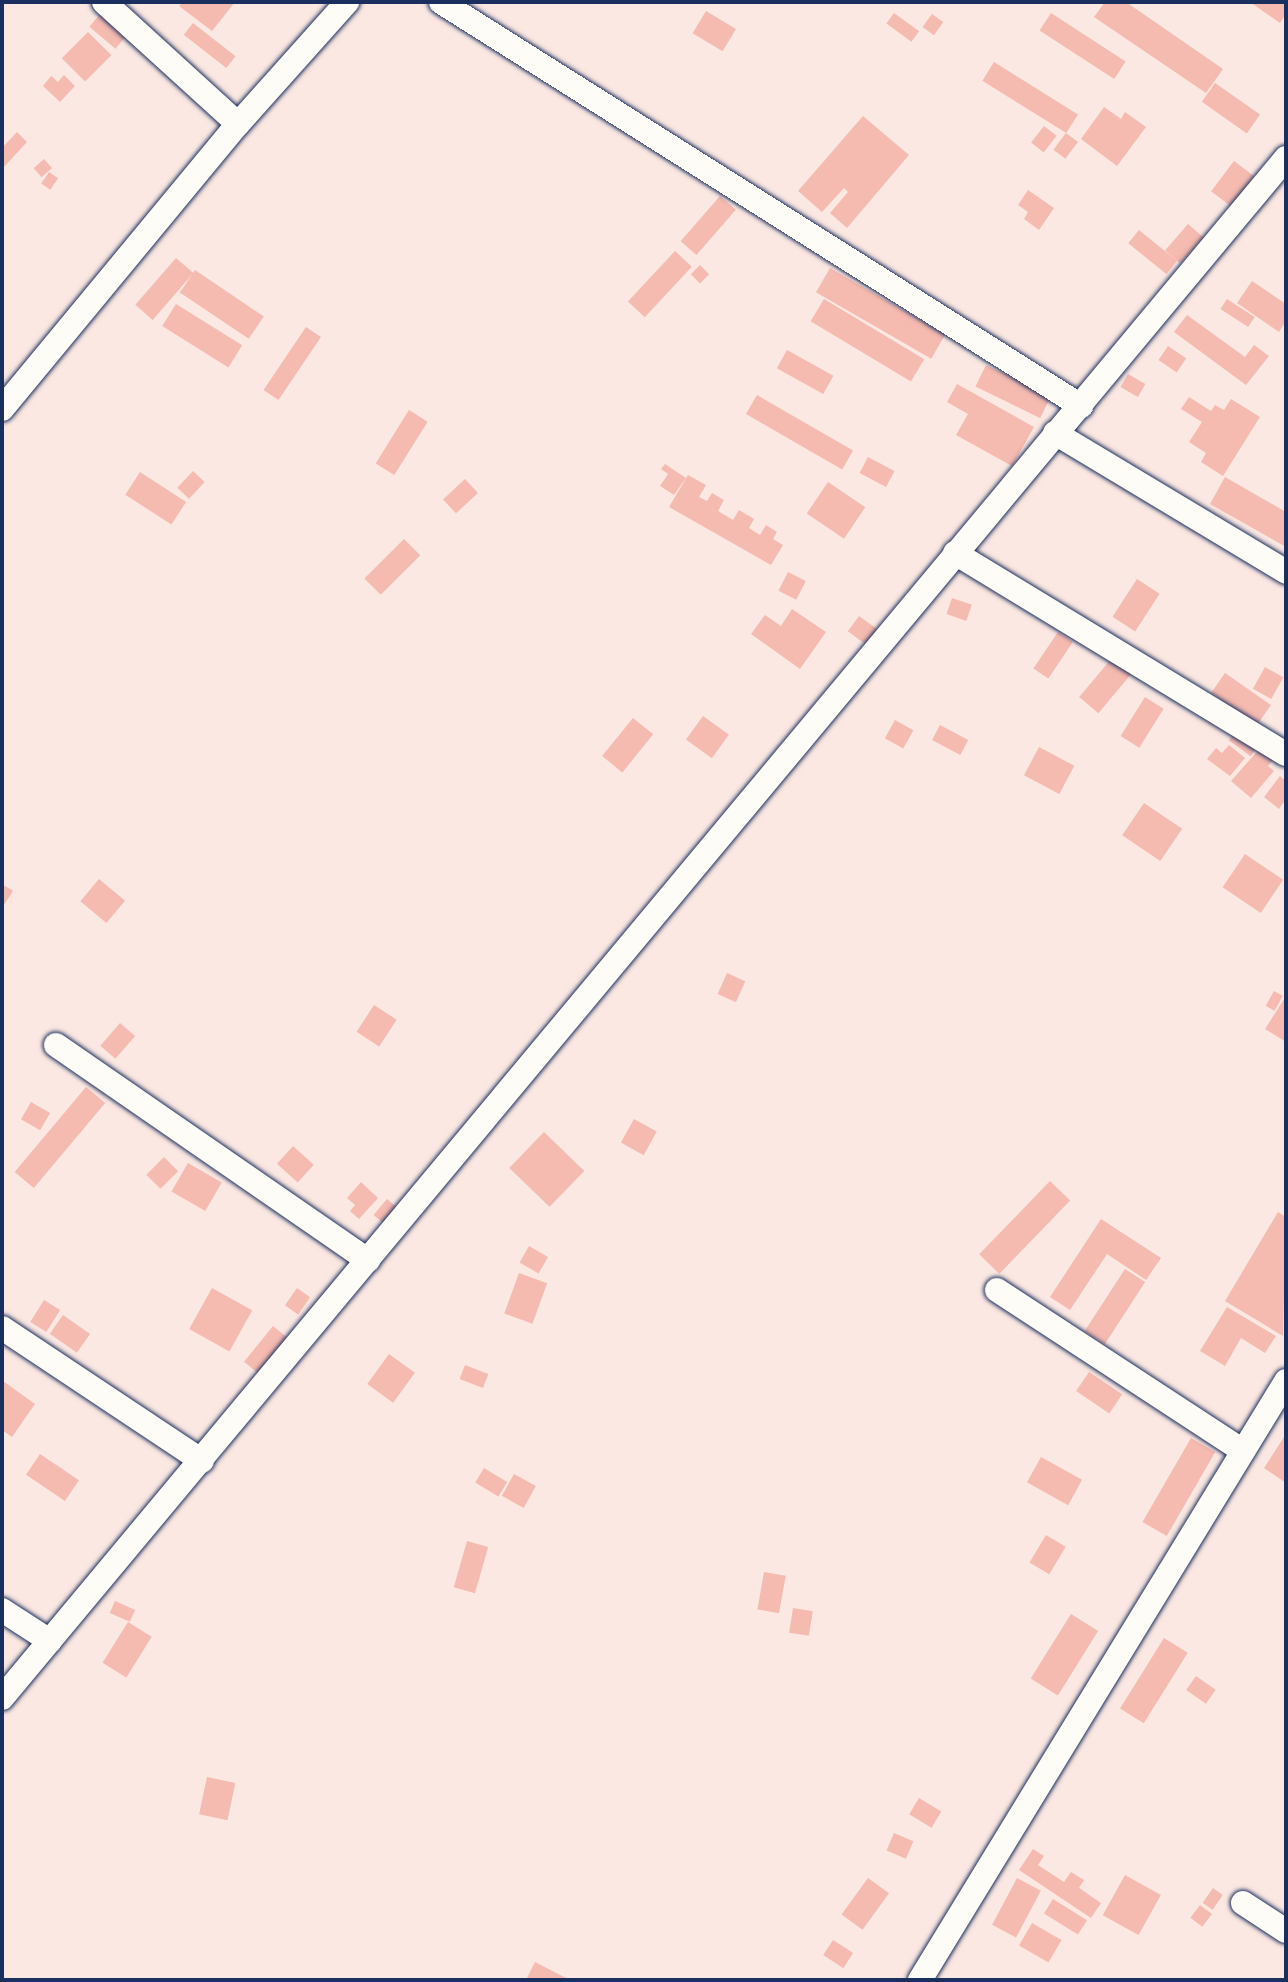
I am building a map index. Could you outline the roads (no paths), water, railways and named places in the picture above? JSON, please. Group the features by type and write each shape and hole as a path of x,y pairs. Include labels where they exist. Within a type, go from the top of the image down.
{"street":[{"path":"104,2 238,124"},
{"path":"2,409 238,124 347,2"},
{"path":"441,2 1081,406"},
{"path":"2,1698 1286,158"},
{"path":"1055,433 1286,572"},
{"path":"955,552 1286,754"},
{"path":"56,1045 368,1260"},
{"path":"998,1290 1243,1451"},
{"path":"2,1328 202,1461"},
{"path":"920,1980 1286,1381"},
{"path":"2,1610 50,1641"},
{"path":"1243,1903 1286,1931"}]}
